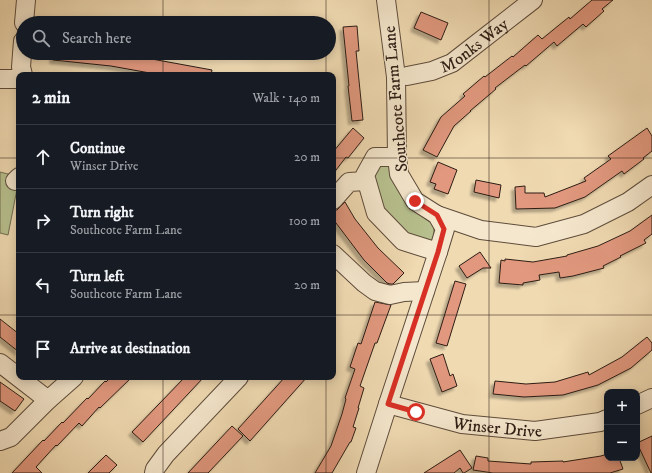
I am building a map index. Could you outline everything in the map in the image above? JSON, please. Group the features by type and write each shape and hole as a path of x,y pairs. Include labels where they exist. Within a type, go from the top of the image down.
{"street":[{"path":"25,16 26,0"},
{"name":"Southcote Farm Lane","path":"386,0 396,77 397,157 399,174 415,201 437,215 481,230 536,237 584,224 628,202 652,185"},
{"name":"Monks Way","path":"407,76 432,71 452,63 533,0"},
{"path":"22,60 22,72"},
{"path":"0,79 16,79"},
{"path":"397,157 375,157 365,175 376,213 403,241 438,252"},
{"path":"336,197 350,182 366,181"},
{"path":"369,465 438,252 444,229 437,215"},
{"path":"336,257 374,291 390,295 404,292 425,291"},
{"path":"0,363 16,375"},
{"path":"22,380 48,400"},
{"path":"0,441 11,437 71,380"},
{"path":"154,473 155,469 166,454 236,380"},
{"path":"640,404 652,398"},
{"name":"Winser Drive","path":"388,404 462,424 535,431 604,420"}],"green space":[{"path":"378,161 388,163 401,194 416,212 434,225 434,240 424,243 397,228 381,209 371,172"},
{"path":"0,172 12,175 16,181 16,194 8,235 0,233"}],"building":[{"path":"592,0 613,0 602,9 604,11 586,27 583,24 557,46 554,42 526,66 525,65 495,88 496,89 454,126 437,157 423,150 441,117 465,96 463,94 484,76 485,77 512,56 513,57 538,35 542,39 569,17 570,19"},
{"path":"421,12 448,23 441,40 414,28"},
{"path":"357,26 359,51 356,51 363,120 352,121 343,27"},
{"path":"53,60 157,60 212,70 212,72 144,72 111,66"},
{"path":"353,128 364,138 336,170 336,148"},
{"path":"647,128 652,136 652,151 624,174 622,171 585,197 555,208 516,209 515,187 525,186 525,193 544,193 545,197 586,181 584,178 611,159 608,156"},
{"path":"438,162 457,170 448,194 434,189 436,184 430,182"},
{"path":"476,180 501,185 499,198 474,192"},
{"path":"345,202 355,219 378,248 404,273 393,284 387,283 364,260 336,223 337,210"},
{"path":"652,215 652,234 644,240 646,243 603,266 604,268 560,278 559,272 539,275 540,280 523,283 523,285 499,283 501,260 505,261 505,259 533,262 567,256 598,246 630,231"},
{"path":"480,252 491,268 483,268 467,278 459,266"},
{"path":"455,281 466,284 447,346 436,343"},
{"path":"375,302 391,305 377,343 375,343 360,386 364,388 353,427 356,428 351,442 332,473 315,473 331,446 355,369 350,367 358,343 361,344"},
{"path":"0,319 16,332 16,350 0,337"},
{"path":"647,337 652,343 652,350 631,368 598,385 563,395 524,397 493,394 495,381 526,384 555,382 588,372 589,375 622,357"},
{"path":"443,354 450,376 453,374 457,386 442,392 430,359"},
{"path":"108,380 129,380 100,408 99,407 82,426 79,423 57,446 56,445 36,467 42,473 12,473 43,440 44,441 62,422 63,423 105,381 106,382"},
{"path":"182,380 201,380 143,442 132,432"},
{"path":"282,380 304,380 250,441 238,429"},
{"path":"0,382 24,399 15,411 0,401"},
{"path":"232,426 243,436 208,473 188,473"},
{"path":"652,436 652,473 640,449 640,442"},
{"path":"460,450 472,468 464,473 460,468 454,473 424,473"},
{"path":"106,455 117,465 109,473 88,473"},
{"path":"604,455 604,461 620,461 623,469 610,473 493,473 473,470 476,456 488,458 488,461 531,464 531,462 563,462"}],"route":[{"path":"415,201 437,215 444,229 438,252 388,404 416,412"}]}
